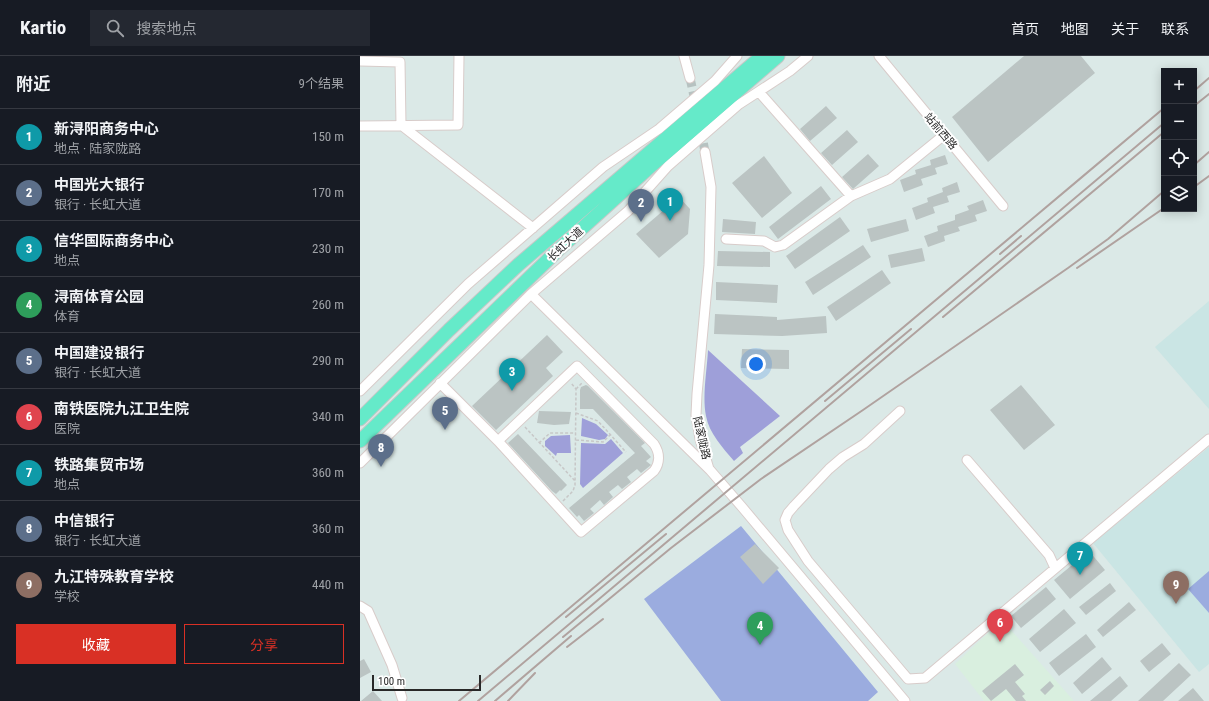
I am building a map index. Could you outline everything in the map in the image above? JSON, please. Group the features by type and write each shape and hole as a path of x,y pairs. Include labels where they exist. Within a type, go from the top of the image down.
{"highway":[{"name":"长虹大道","path":"360,419 449,330 518,266 762,56"},
{"name":"长虹大道","path":"360,441 558,250 651,166 778,56"}],"street":[{"path":"360,126 458,125 459,56"},
{"path":"684,56 690,78"},
{"path":"360,391 468,284 603,168 659,130 715,82 737,56"},
{"path":"360,463 531,294 628,211 668,166 738,105 790,71 808,56"},
{"name":"站前西路","path":"879,56 1003,206"},
{"path":"360,61 400,62 401,125"},
{"path":"758,92 851,196"},
{"path":"401,125 533,228"},
{"path":"726,239 764,241 775,247 783,245 851,196 890,179 944,134"},
{"name":"陆家陇路","path":"705,152 711,187 709,258 696,415 700,439 710,470 905,701"},
{"path":"531,294 710,470"},
{"path":"440,383 498,442 581,532 654,471 657,468 658,462 658,453 654,444 577,366 498,442"},
{"path":"900,411 864,444 829,469 788,513 785,520 786,526 808,561 908,679 924,678 1209,439"},
{"path":"967,460 1049,555 1055,568"},
{"path":"787,561 808,561"},
{"path":"360,606 368,611 392,665 402,698"}],"path":[{"path":"556,505 569,496 573,491 575,481 576,388 565,378"},
{"path":"576,413 598,421 626,452"},
{"path":"519,422 575,481"},
{"path":"539,443 550,434 576,433"},
{"path":"576,440 603,442 610,435"}],"shaded area":[{"path":"1209,301 1209,409 1155,347"},
{"path":"708,350 780,416 740,447 743,453 734,461 713,434 706,416 705,392"},
{"path":"582,418 596,424 608,435 605,439 599,440 581,436"},
{"path":"570,435 571,453 557,453 556,456 545,446 545,441 551,436"},
{"path":"611,439 623,453 583,488 580,484 581,443 605,444"},
{"path":"1209,447 1209,664 1199,672 1093,543"},
{"path":"741,526 878,692 868,701 721,701 644,599"},
{"path":"1209,571 1209,613 1188,589"},
{"path":"1002,620 1074,701 984,701 955,664"}],"building":[{"path":"1024,56 1081,56 1095,73 988,162 952,117"},
{"path":"826,106 837,118 810,141 800,129"},
{"path":"847,130 858,142 832,165 821,153"},
{"path":"868,154 879,166 853,189 842,177"},
{"path":"945,155 948,164 935,168 937,174 921,179 923,185 904,192 900,180 916,174 915,170 931,165 930,160"},
{"path":"764,156 792,193 762,218 732,183"},
{"path":"957,182 960,192 947,196 949,202 933,207 935,213 916,220 912,208 928,202 927,198 943,192 942,188"},
{"path":"821,186 831,199 778,239 769,227"},
{"path":"679,197 690,209 688,234 659,258 636,234"},
{"path":"983,200 987,211 975,215 977,221 958,227 960,231 944,236 945,241 928,247 924,236 938,231 937,226 955,220 955,215 969,210 967,206"},
{"path":"840,217 850,231 795,269 786,256"},
{"path":"723,219 756,222 755,234 722,232"},
{"path":"906,219 909,231 871,242 867,229"},
{"path":"863,245 871,257 813,295 805,282"},
{"path":"922,248 925,261 891,268 888,255"},
{"path":"718,251 770,252 770,267 717,266"},
{"path":"882,270 891,283 836,321 827,307"},
{"path":"716,282 778,285 777,303 716,300"},
{"path":"715,314 777,317 777,320 826,316 827,333 782,336 714,334"},
{"path":"547,335 563,352 546,368 553,376 496,430 472,406"},
{"path":"742,349 789,350 789,369 741,368"},
{"path":"586,385 645,443 641,446 651,457 646,461 651,465 641,473 637,469 627,477 631,482 622,489 618,485 609,492 613,497 604,505 600,500 590,509 594,513 584,521 579,515 577,517 569,508 635,453 593,409 580,409 580,390 581,387"},
{"path":"1021,385 1055,425 1024,450 990,410"},
{"path":"539,411 571,412 569,424 554,425 537,423"},
{"path":"518,434 567,485 561,491 560,490 556,494 552,491 508,443"},
{"path":"755,544 779,568 763,584 740,557"},
{"path":"1089,551 1105,570 1070,599 1054,580"},
{"path":"1110,583 1116,591 1086,615 1079,607"},
{"path":"1046,587 1056,599 1021,628 1011,616"},
{"path":"1129,602 1136,610 1103,637 1097,630"},
{"path":"1064,609 1076,623 1040,652 1029,639"},
{"path":"1086,634 1096,647 1059,676 1049,663"},
{"path":"1162,643 1171,654 1149,672 1140,661"},
{"path":"1102,657 1112,669 1082,694 1073,683"},
{"path":"364,659 371,672 360,678 360,661"},
{"path":"1179,663 1191,675 1163,701 1138,701"},
{"path":"1015,664 1024,675 1015,682 1025,694 1022,696 1026,701 1016,701 1006,689 991,701 982,691"},
{"path":"1120,676 1128,686 1111,701 1090,701"},
{"path":"1050,681 1054,686 1045,695 1040,690"},
{"path":"1193,688 1204,701 1178,701"},
{"path":"373,691 382,701 361,701"}],"tunnel":[{"path":"690,78 696,105"},
{"path":"701,130 705,152"}],"railway":[{"path":"1197,88 1209,78"},
{"path":"1196,104 1209,94"},
{"path":"459,701 1161,111"},
{"path":"478,701 1161,126"},
{"path":"943,317 1161,135"},
{"path":"1197,162 1209,152"},
{"path":"1197,185 1209,176"},
{"path":"563,637 671,548 761,479 1068,268 1108,239 1161,194"},
{"path":"1077,268 1161,210"},
{"path":"1000,254 1021,236"},
{"path":"825,401 911,329"},
{"path":"566,617 666,534"},
{"path":"567,647 603,619"},
{"path":"495,701 571,636"},
{"path":"508,701 535,673"}],"place":[{"name":"新浔阳商务中心","path":"670,221"},
{"name":"中国光大银行","path":"641,222"},
{"name":"信华国际商务中心","path":"512,391"},
{"name":"中国建设银行","path":"445,430"},
{"name":"中信银行","path":"381,467"},
{"name":"铁路集贸市场","path":"1080,575"},
{"name":"九江特殊教育学校","path":"1176,604"},
{"name":"南铁医院九江卫生院","path":"1000,642"},
{"name":"浔南体育公园","path":"760,645"}]}
